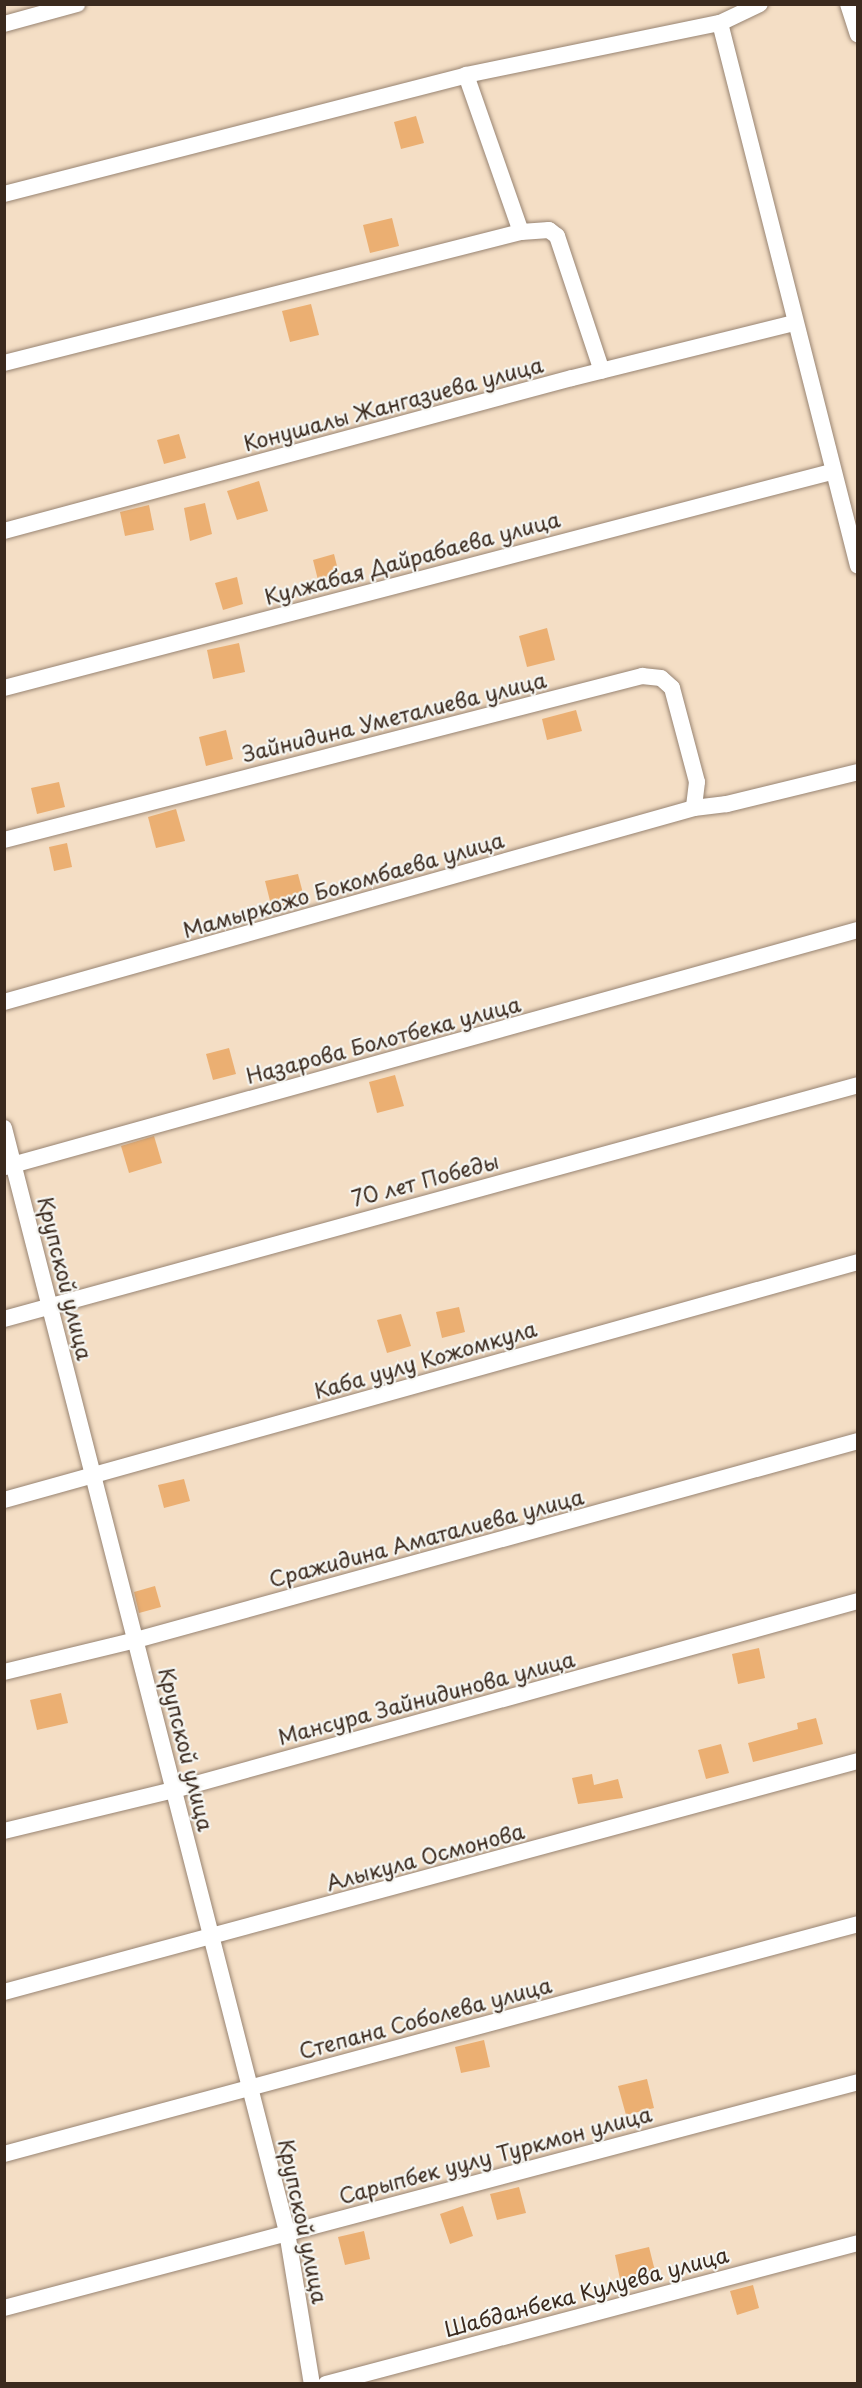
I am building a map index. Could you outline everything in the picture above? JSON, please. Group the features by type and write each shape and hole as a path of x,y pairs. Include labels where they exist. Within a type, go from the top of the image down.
{"street":[{"path":"4,24 76,4"},
{"path":"4,194 466,75 720,23 760,4"},
{"path":"848,4 858,34"},
{"path":"720,23 831,472 858,566"},
{"path":"466,75 521,232"},
{"path":"4,363 521,232 549,230 557,236 602,370"},
{"name":"Конушалы Жангазиева улица","path":"4,531 602,370 794,323"},
{"name":"Кулжабая Дайрабаева улица","path":"4,688 831,472"},
{"name":"Зайнидина Уметалиева улица","path":"4,840 642,676 662,678 672,688 697,782 694,808"},
{"name":"Мамыркожо Бокомбаева улица","path":"4,1002 694,808 727,804 858,772"},
{"name":"Назарова Болотбека улица","path":"9,1166 858,930"},
{"name":"70 лет Победы","path":"4,1319 858,1085"},
{"name":"Крупской улица","path":"4,1128 9,1166 50,1306 287,2232 312,2384"},
{"name":"Каба уулу Кожомкула","path":"4,1500 858,1262"},
{"name":"Сражидина Аматалиева улица","path":"4,1672 135,1640 858,1441"},
{"name":"Мансура Зайнидинова улица","path":"4,1831 174,1790 858,1601"},
{"name":"Алыкула Осмонова","path":"4,1992 212,1938 858,1761"},
{"name":"Степана Соболева улица","path":"4,2154 858,1924"},
{"name":"Сарыпбек уулу Туркмон улица","path":"4,2308 858,2082"},
{"name":"Шабданбека Кулуева улица","path":"326,2384 858,2243"}],"building":[{"path":"416,116 424,143 401,149 394,122"},
{"path":"392,218 399,246 370,253 363,225"},
{"path":"311,304 319,335 290,342 282,311"},
{"path":"179,434 186,458 164,464 157,440"},
{"path":"259,481 268,511 237,520 227,491"},
{"path":"205,503 212,534 190,541 184,508"},
{"path":"149,505 154,530 125,536 120,512"},
{"path":"334,554 340,578 319,584 313,560"},
{"path":"237,577 243,604 223,610 215,583"},
{"path":"547,628 555,660 527,667 519,636"},
{"path":"239,643 245,672 213,679 207,650"},
{"path":"576,710 582,731 547,740 542,719"},
{"path":"226,730 233,759 206,766 199,737"},
{"path":"59,782 65,807 37,814 31,788"},
{"path":"176,809 185,841 156,848 148,817"},
{"path":"67,843 72,867 54,871 49,847"},
{"path":"298,874 306,905 273,913 265,881"},
{"path":"229,1048 236,1074 213,1080 206,1054"},
{"path":"395,1075 404,1106 377,1113 369,1082"},
{"path":"154,1136 162,1163 129,1173 121,1146"},
{"path":"459,1307 465,1332 442,1338 436,1312"},
{"path":"401,1314 411,1346 387,1353 377,1320"},
{"path":"184,1479 190,1501 164,1508 158,1485"},
{"path":"155,1586 161,1607 139,1613 134,1592"},
{"path":"759,1648 765,1678 738,1684 732,1654"},
{"path":"61,1693 68,1723 37,1730 30,1700"},
{"path":"816,1718 823,1744 753,1762 748,1743 798,1729 797,1723"},
{"path":"721,1744 729,1773 706,1779 698,1750"},
{"path":"592,1774 594,1785 618,1779 623,1798 578,1804 572,1778"},
{"path":"484,2040 490,2067 461,2073 455,2047"},
{"path":"647,2079 654,2108 626,2115 618,2086"},
{"path":"519,2187 526,2213 497,2220 490,2194"},
{"path":"463,2206 473,2236 450,2244 440,2214"},
{"path":"364,2231 370,2259 345,2265 338,2237"},
{"path":"649,2247 656,2275 621,2284 615,2255"},
{"path":"753,2285 759,2308 737,2315 730,2291"}]}
